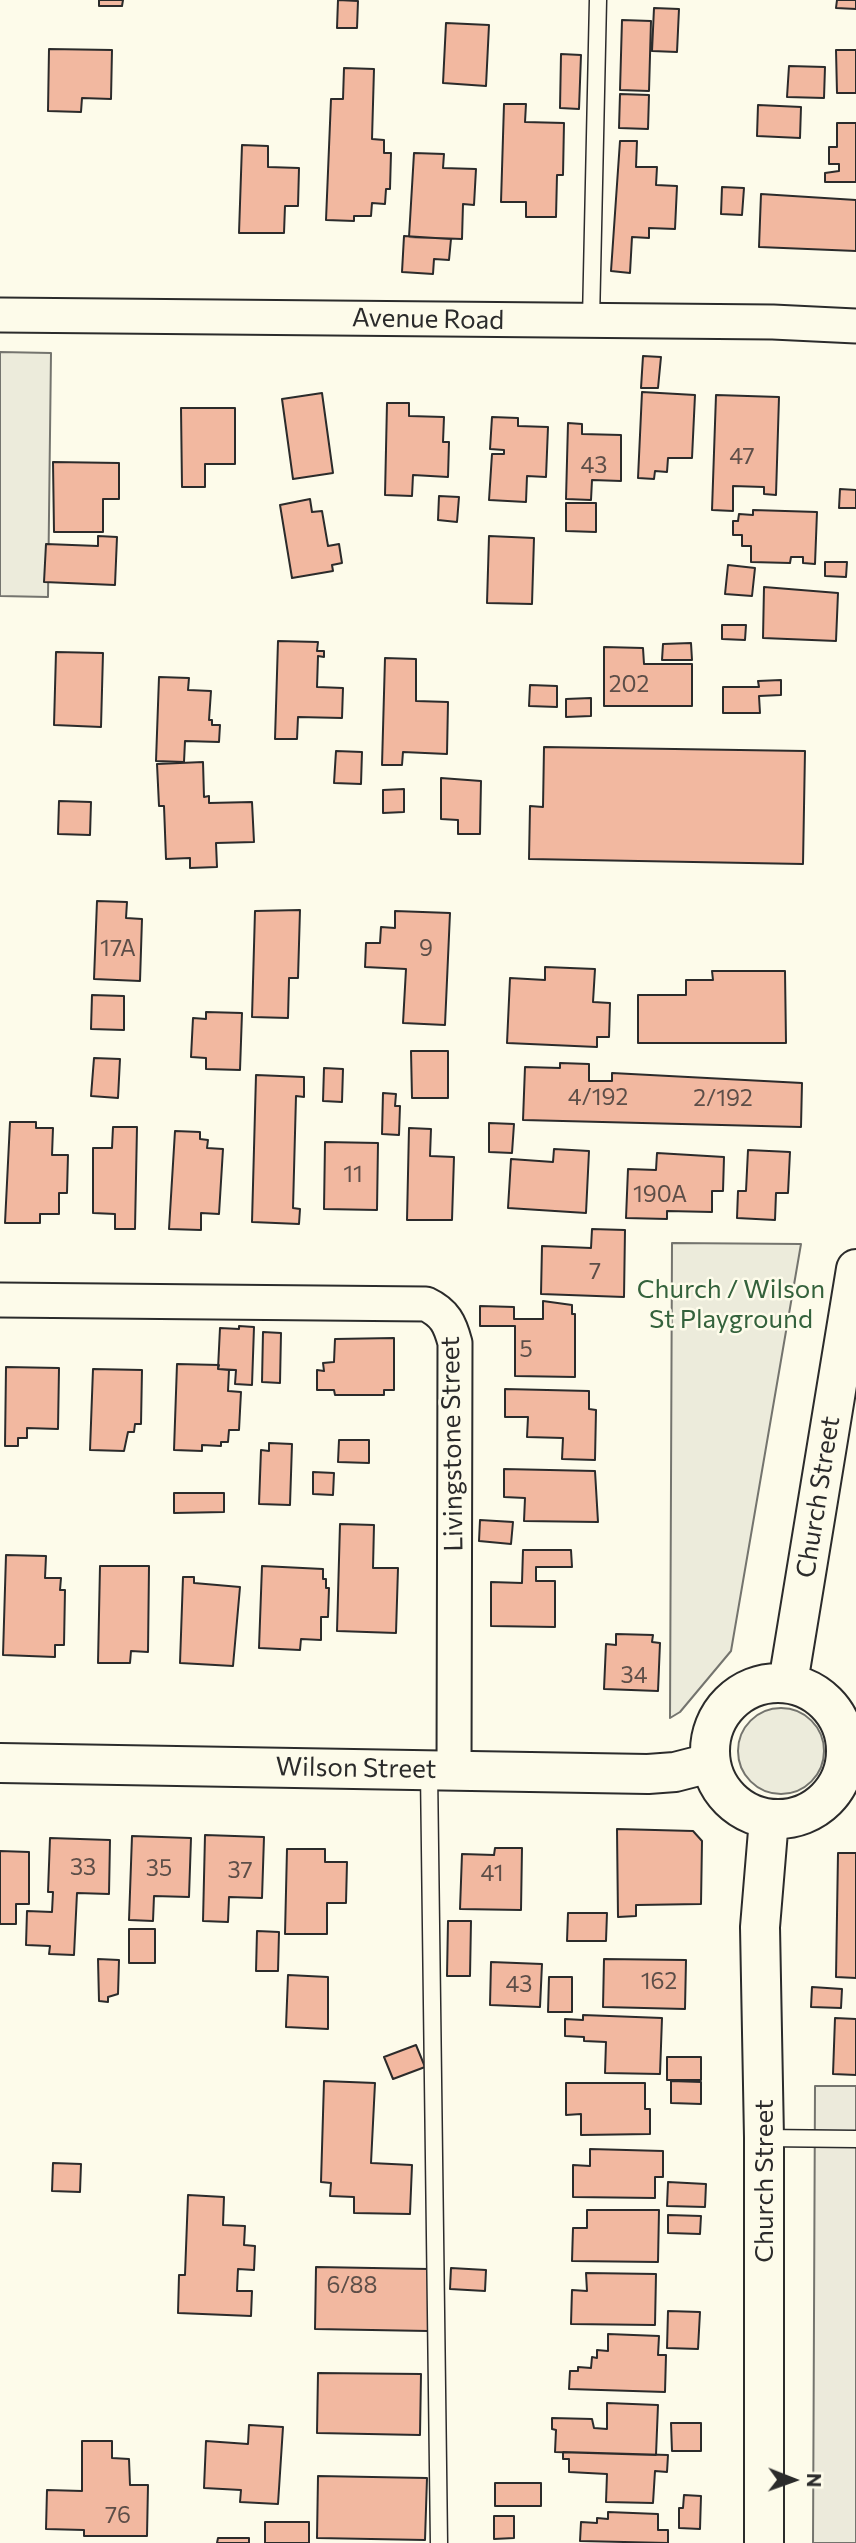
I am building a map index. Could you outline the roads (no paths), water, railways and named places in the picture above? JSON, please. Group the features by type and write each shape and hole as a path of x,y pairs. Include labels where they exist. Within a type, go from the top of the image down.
{"street":[{"name":"Avenue Road","path":"0,315 591,320 856,326"},
{"name":"Church Street","path":"788,1683 856,1269"},
{"name":"Livingstone Street","path":"0,1300 426,1304 439,1310 450,1325 455,1343 441,1769"},
{"path":"766,1683 788,1683 808,1689 826,1702 839,1720 850,1763 818,1806 804,1815 769,1819 748,1813 731,1801 718,1784 710,1763 710,1741 716,1721 728,1703 746,1690 766,1683"},
{"name":"Wilson Street","path":"0,1763 648,1774 675,1772 710,1763"},
{"name":"Church Street","path":"764,2543 764,2138 760,1927 769,1819"}],"lane":[{"path":"591,320 598,0"},
{"path":"439,2543 441,1769"},
{"path":"764,2138 856,2139"}],"park label":[{"name":"Church / Wilson St Playground","path":"731,1304"}]}
